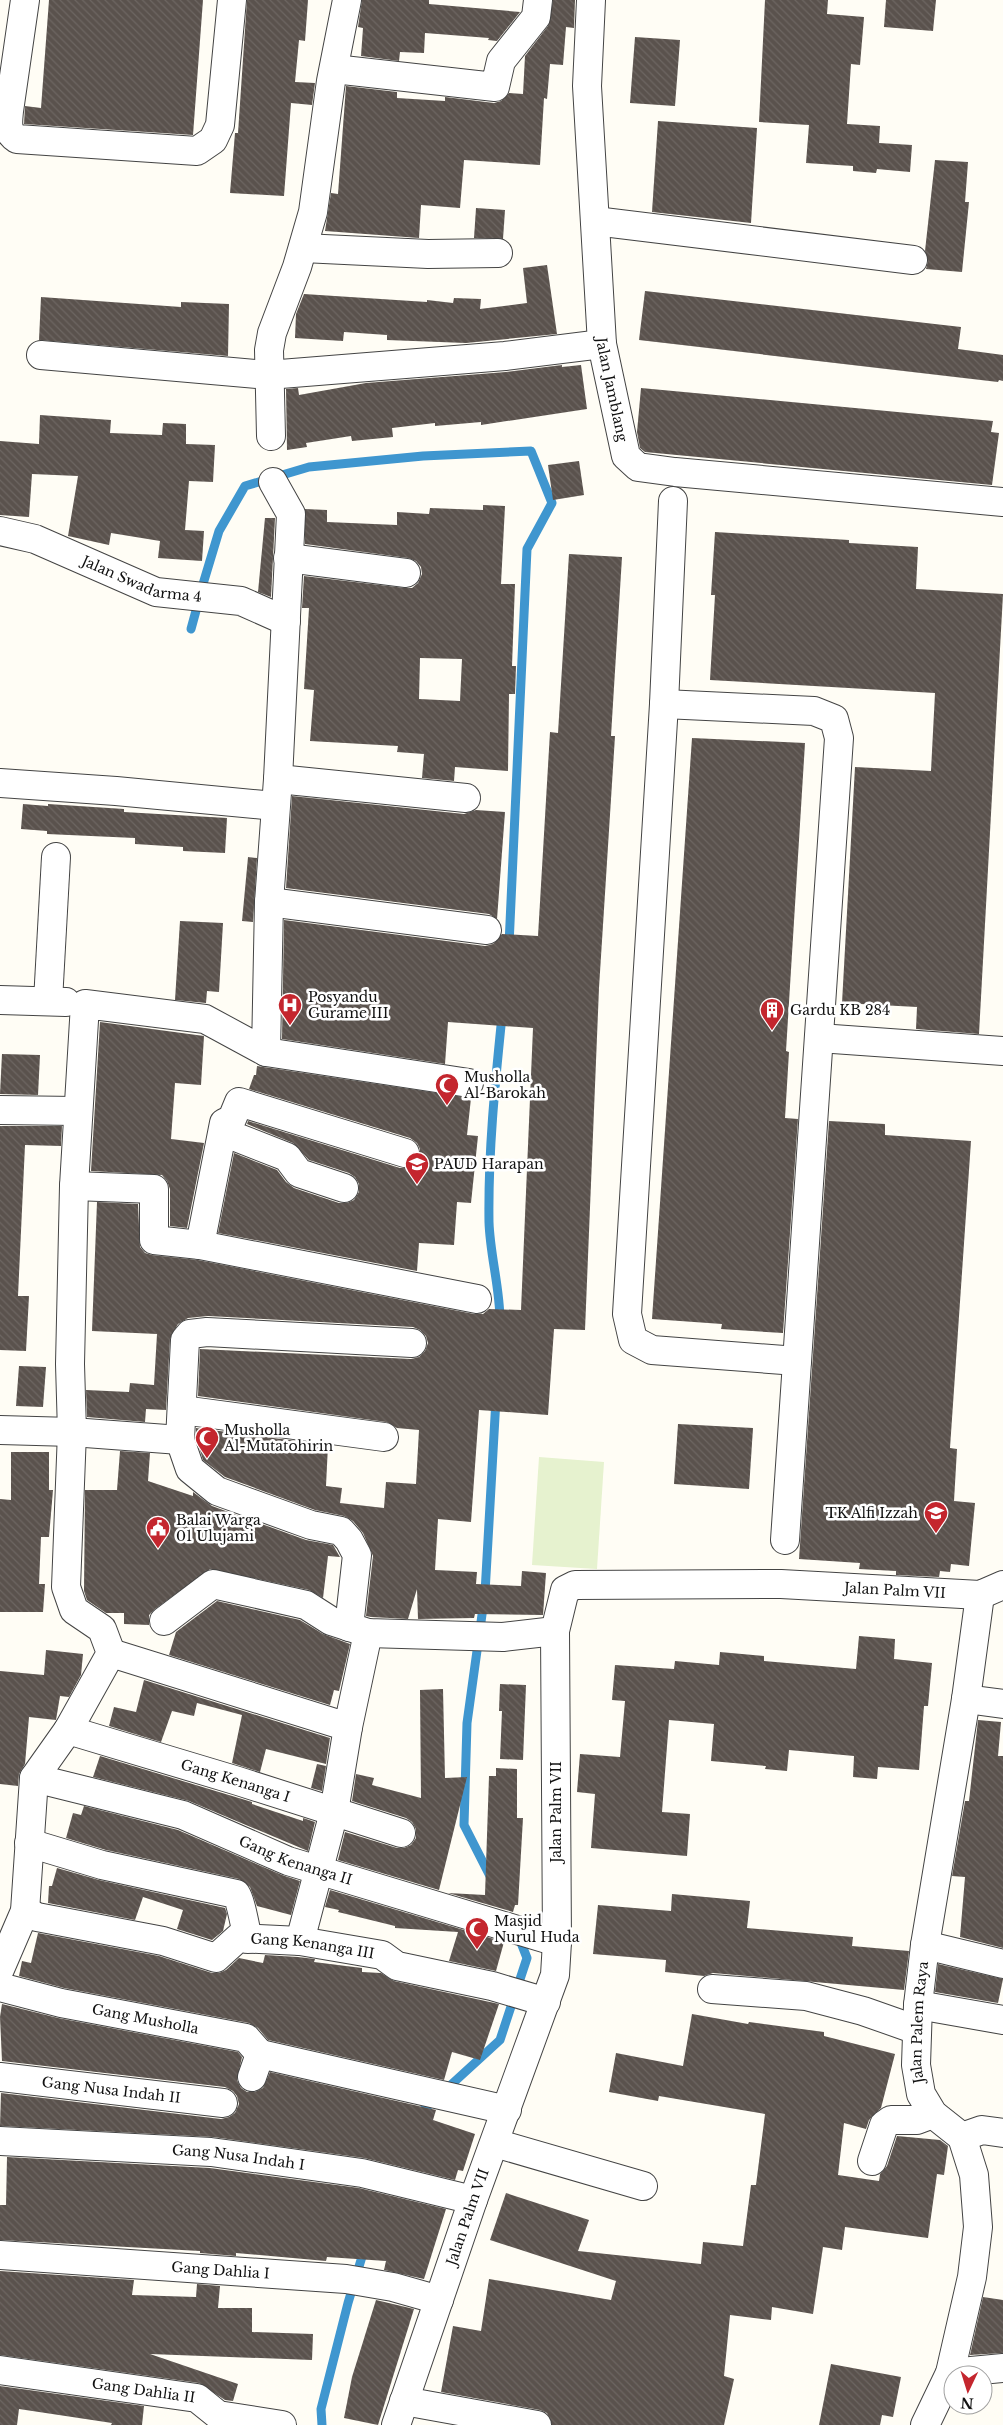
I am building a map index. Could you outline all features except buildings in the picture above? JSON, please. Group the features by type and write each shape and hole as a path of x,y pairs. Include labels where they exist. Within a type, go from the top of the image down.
{"street":[{"path":"25,0 9,111 8,129 12,136 17,139 66,143 197,151 214,140 220,125 232,0"},
{"path":"271,436 268,375 272,333 303,248 313,212 334,69 347,0"},
{"path":"334,69 495,87 501,61 536,16 538,0"},
{"name":"Jalan Jamblang","path":"591,0 587,86 602,344 626,456 638,467 1003,502"},
{"path":"595,221 913,260"},
{"path":"303,248 428,254 498,253"},
{"path":"40,355 268,375 515,354 602,344"},
{"path":"266,1052 269,902 278,779 291,514 273,482"},
{"path":"673,501 664,704 627,1314 633,1340 652,1350 798,1361"},
{"name":"Jalan Swadarma 4","path":"0,531 35,539 156,592 241,601 286,621"},
{"path":"288,558 406,573"},
{"path":"664,704 814,711 834,720 839,738 785,1540"},
{"path":"278,779 466,798"},
{"path":"0,782 275,806"},
{"path":"48,1001 56,857"},
{"path":"269,902 486,930"},
{"path":"0,1000 85,1004 205,1018 266,1052 468,1083"},
{"path":"0,1968 25,1911 34,1778 68,1730 111,1654 102,1629 74,1610 66,1587 72,1432 70,1364 74,1186 77,1111 85,1004"},
{"path":"819,1038 1003,1051"},
{"path":"200,1245 224,1124 232,1119 238,1103 242,1102 405,1154"},
{"path":"0,1110 77,1111"},
{"path":"223,1132 287,1157 299,1172 344,1188"},
{"path":"74,1186 154,1189 154,1240 200,1245 477,1300"},
{"path":"300,1941 317,1870 334,1812 348,1727 359,1630 356,1555 349,1540 341,1531 311,1525 217,1491 190,1469 180,1440 185,1340 190,1334 207,1332 412,1343"},
{"path":"182,1410 384,1437"},
{"path":"0,1430 72,1432 180,1440"},
{"path":"164,1621 214,1584 306,1605 331,1622 359,1630 503,1637 555,1631"},
{"name":"Jalan Palm VII","path":"400,2413 473,2200 507,2110 538,1999 556,1975 550,1940 555,1631 564,1590 574,1585 780,1584 991,1590"},
{"name":"Jalan Palem Raya","path":"962,2137 933,2114 921,2094 916,2065 918,2017 925,1945 966,1699 991,1590"},
{"path":"111,1654 348,1727"},
{"path":"966,1699 1003,1704"},
{"name":"Gang Kenanga I","path":"68,1730 238,1780 402,1834"},
{"name":"Gang Kenanga II","path":"34,1778 183,1816 288,1861 550,1940"},
{"path":"29,1843 102,1865 236,1894 240,1899 241,1915 248,1939"},
{"name":"Gang Kenanga III","path":"25,1911 37,1917 163,1941 216,1958 238,1938 300,1941 382,1955 397,1966 492,1986 538,1999"},
{"path":"925,1945 1003,1964"},
{"name":"Gang Musholla","path":"0,1987 61,2003 246,2038 256,2066 432,2092 507,2110"},
{"path":"712,1989 806,1996 863,2011 918,2017 1003,2020"},
{"name":"Gang Nusa Indah II","path":"0,2077 223,2102"},
{"path":"872,2161 884,2125 891,2120 918,2120 933,2114"},
{"path":"952,2365 972,2277 978,2227 974,2175 962,2137 982,2130 1003,2133"},
{"name":"Gang Nusa Indah I","path":"0,2141 211,2152 362,2173 473,2200"},
{"path":"495,2142 643,2186"},
{"name":"Gang Dahlia I","path":"0,2255 357,2281 439,2300"},
{"name":"Gang Dahlia II","path":"0,2370 197,2398 218,2415 282,2425"},
{"path":"925,2425 943,2388"},
{"path":"400,2413 537,2425"}],"green space":[{"path":"539,1457 604,1462 597,1569 532,1565"}],"waterway":[{"path":"203,584 219,531 245,486 309,467 423,456 531,451 552,503 527,549 509,945"},
{"path":"191,629 197,607"},
{"path":"500,1321 490,1234 489,1196 492,1119 502,1016"},
{"path":"491,1878 464,1825 467,1723 485,1593 496,1399"},
{"path":"418,2115 500,2040 527,1958 518,1935"},
{"path":"322,2425 321,2409 348,2303 364,2250"}],"place":[{"name":"Posyandu Gurame III","path":"290,1026"},
{"name":"Gardu KB 284","path":"772,1031"},
{"name":"Musholla Al-Barokah","path":"447,1106"},
{"name":"PAUD Harapan","path":"417,1185"},
{"name":"Musholla Al-Mutatohirin","path":"207,1459"},
{"name":"TK Alfi Izzah","path":"936,1534"},
{"name":"Balai Warga 01 Ulujami","path":"158,1549"},
{"name":"Masjid Nurul Huda","path":"477,1950"}]}
